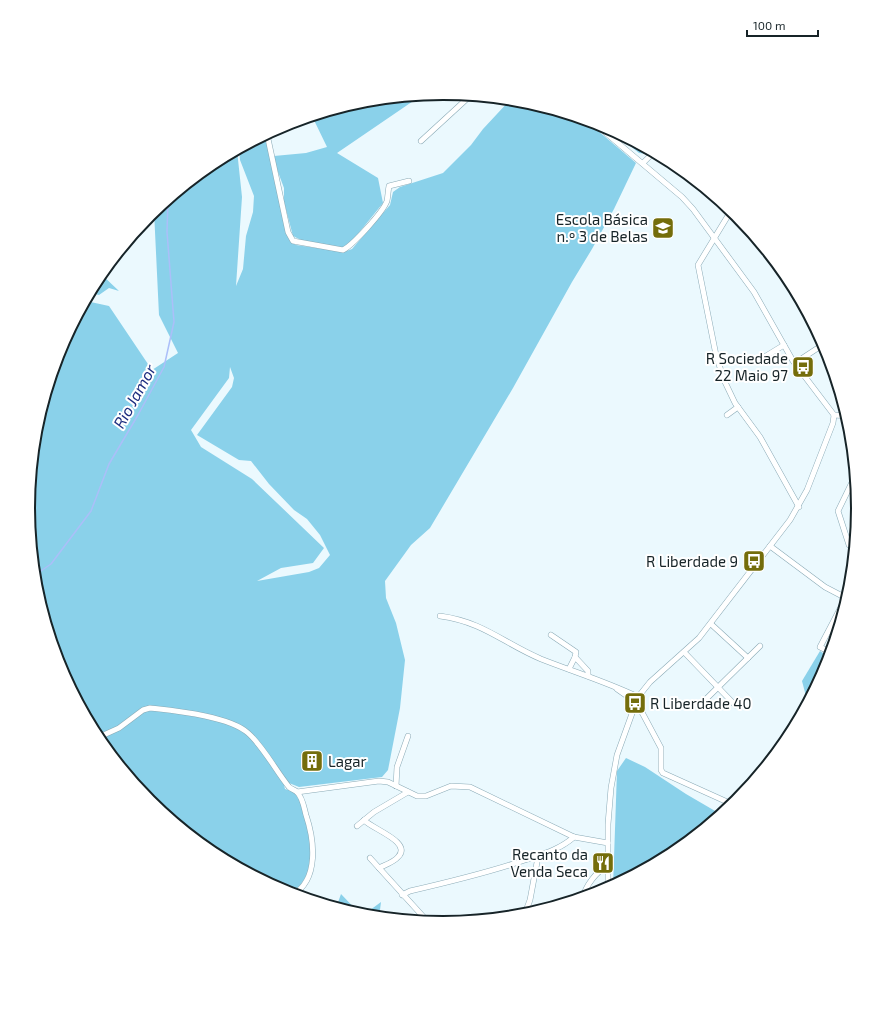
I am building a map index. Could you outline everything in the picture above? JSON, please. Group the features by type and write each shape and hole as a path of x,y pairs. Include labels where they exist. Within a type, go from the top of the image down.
{"street":[{"path":"421,140 465,101"},
{"path":"608,135 682,197 716,239 754,292 795,364 834,415 833,423 799,507 711,624 684,652 650,682 638,700 617,755 612,788 608,843 608,882"},
{"path":"268,140 288,232 293,240 343,250 350,246 358,238 386,202 389,186 409,181"},
{"path":"642,163 650,156"},
{"path":"729,217 716,239 707,249 698,266 716,356 724,380 738,407 760,437 799,507"},
{"path":"766,356 784,345"},
{"path":"795,364 819,347"},
{"path":"727,415 738,407"},
{"path":"834,415 841,415"},
{"path":"850,546 838,511 851,484"},
{"path":"770,546 825,587 842,596"},
{"path":"440,616 459,618 477,624 534,656 612,684 638,700 661,748 661,770 663,774 727,802"},
{"path":"826,650 820,647 837,616"},
{"path":"711,624 748,658"},
{"path":"551,635 576,652 569,669"},
{"path":"702,703 760,646"},
{"path":"684,652 735,705"},
{"path":"575,657 588,671 588,676"},
{"path":"104,735 119,728 143,710 150,708 219,719 247,732 289,787 297,792 304,806 312,834 313,852 304,884 298,890"},
{"path":"396,786 397,767 408,736"},
{"path":"297,792 380,781 396,786 417,796 426,796 451,786 470,787 574,837 608,843"},
{"path":"356,826 408,792"},
{"path":"364,820 368,824 398,841 402,847 402,852 398,858 379,868"},
{"path":"402,895 410,891 479,875 538,857 563,846 574,837"},
{"path":"527,908 530,900 538,857"},
{"path":"370,858 422,916"},
{"path":"586,891 602,868 608,865"}],"shaded area":[{"path":"413,101 337,153 378,178 383,203 349,245 345,247 301,240 293,236 284,202 284,188 275,164 274,156 306,153 327,147 315,121 364,108 390,103"},
{"path":"506,105 549,114 597,130 636,163 614,209 592,249 513,388 430,528 411,545 385,581 386,598 396,623 405,660 400,708 388,770 382,777 299,787 289,783 284,785 285,789 296,792 310,832 311,860 301,885 296,889 263,875 239,862 195,833 174,816 136,778 119,757 90,713 77,689 66,665 49,614 38,562 35,508 36,482 38,455 49,403 66,352 91,302 109,306 152,370 178,353 159,315 154,221 174,201 195,184 238,156 242,197 236,286 243,269 246,236 253,212 254,196 240,160 240,155 266,141 284,225 291,242 296,245 344,252 352,249 390,205 393,192 400,187 443,173 471,145 483,129","holes":["230,367 234,378 232,387 197,435 239,460 251,461 269,484 294,510 307,519 320,535 330,555 319,568 309,572 257,581 281,568 313,563 324,548 252,479 201,447 191,430 229,378"]},
{"path":"628,144 646,154 639,153"},
{"path":"106,279 119,291 109,288 99,295 96,294"},
{"path":"820,651 825,654 806,696 802,681"},
{"path":"626,758 645,767 717,812 692,833 670,848 648,862 613,880 617,771"},
{"path":"341,894 353,906 338,903"},
{"path":"381,902 380,912 370,910"}],"waterway":[{"name":"Rio Jamor","path":"40,572 51,564 91,511 109,464 164,367 174,322 167,232 168,207"}],"place":[{"name":"Escola Básica n.º 3 de Belas","path":"663,228"},
{"name":"R Sociedade 22 Maio 97","path":"803,367"},
{"name":"R Liberdade 9","path":"754,561"},
{"name":"R Liberdade 40","path":"635,703"},
{"name":"Lagar","path":"312,761"},
{"name":"Recanto da Venda Seca","path":"603,863"}]}
